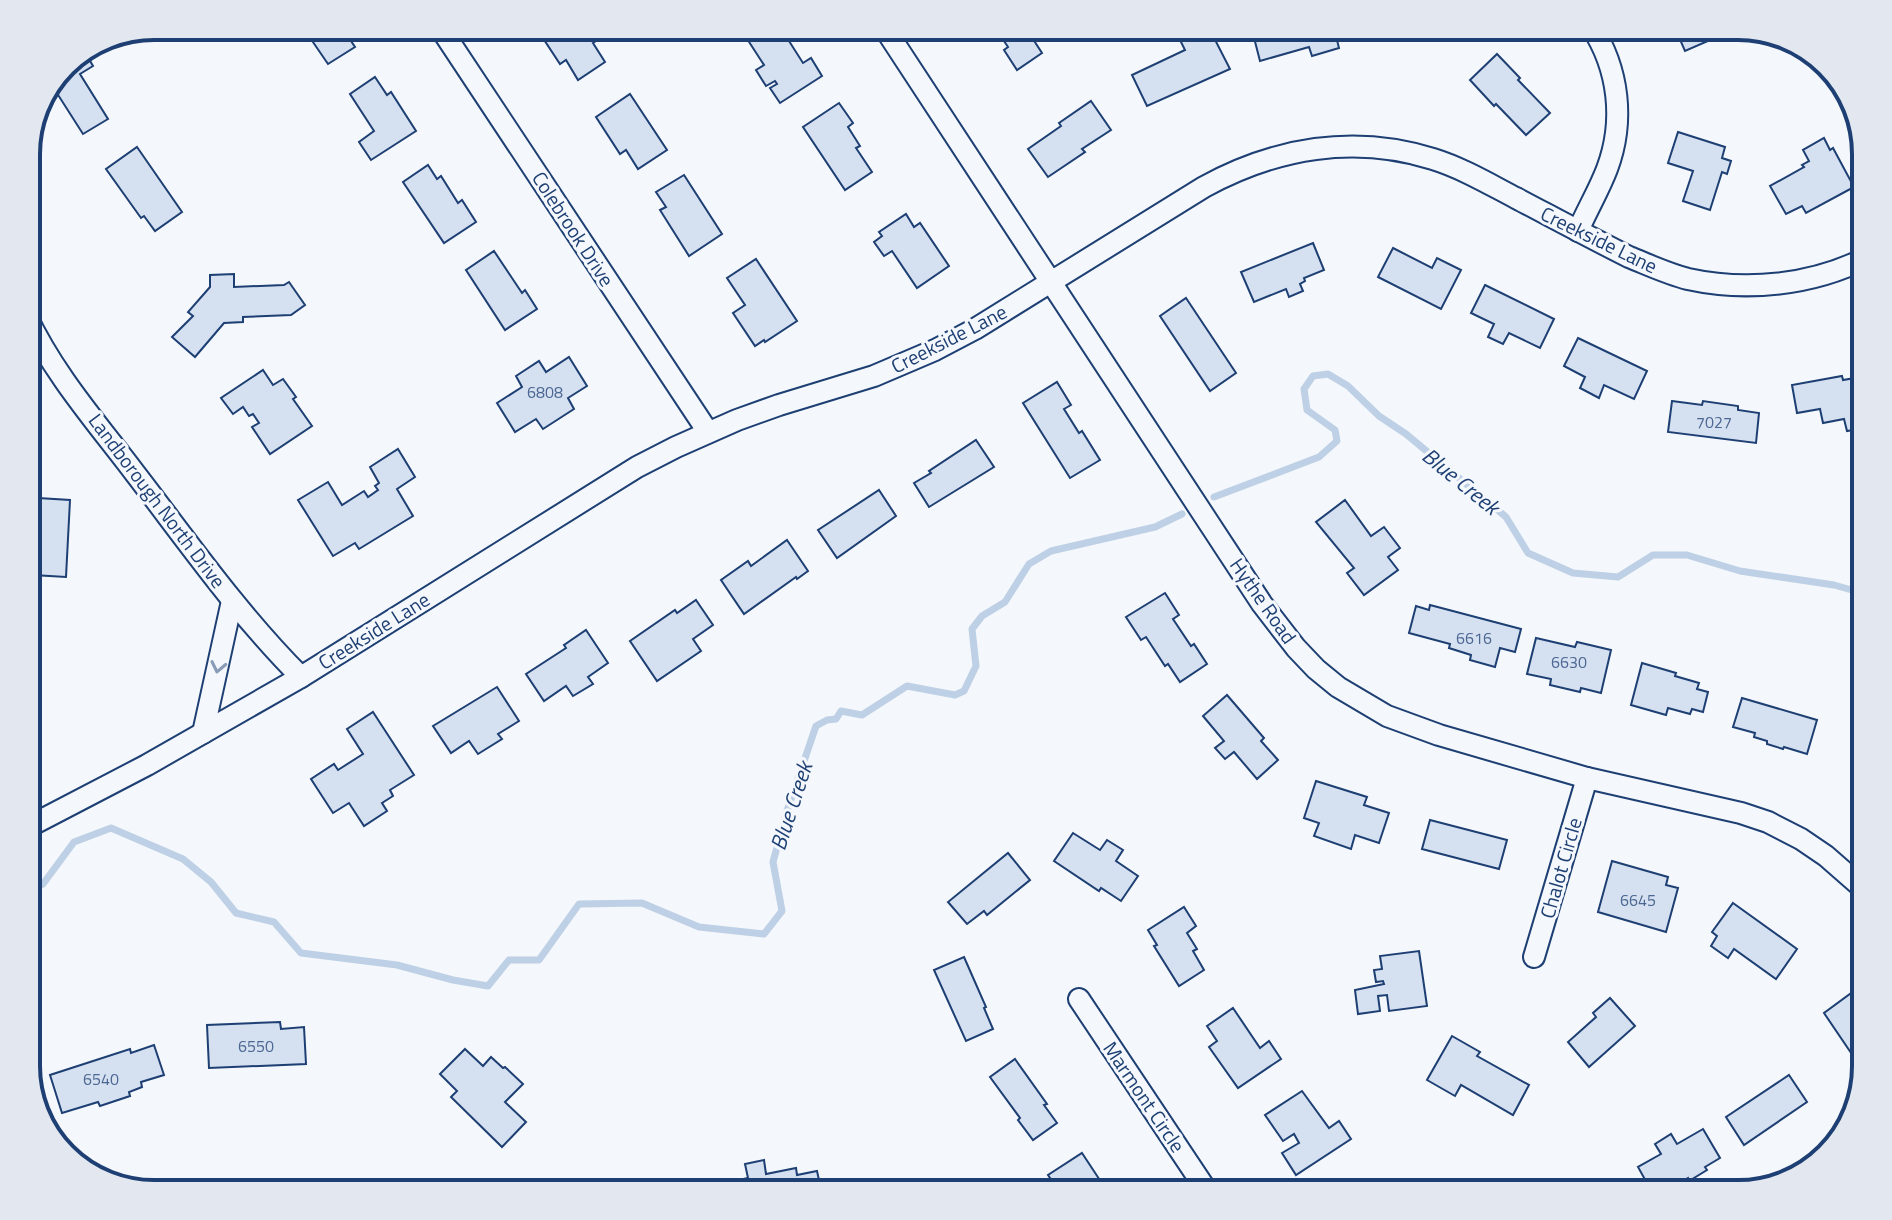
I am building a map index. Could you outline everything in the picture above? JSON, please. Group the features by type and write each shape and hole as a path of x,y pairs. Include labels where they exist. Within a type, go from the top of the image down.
{"street":[{"name":"Colebrook Drive","path":"448,40 708,432"},
{"name":"Hythe Road","path":"892,40 1262,604 1316,669 1363,703 1413,727 1587,778 1768,822 1801,839 1852,879"},
{"path":"1578,231 1607,167 1617,116 1616,84 1601,40"},
{"name":"Creekside Lane","path":"40,820 301,677 656,457 758,412 915,360 965,335 1204,187 1263,160 1339,146 1404,152 1436,160 1466,172 1649,266 1691,280 1756,285 1813,278 1852,264"},
{"name":"Landborough North Drive","path":"40,340 56,368 232,601 301,677"},
{"path":"203,733 232,601"},
{"name":"Chalot Circle","path":"1534,957 1587,778"},
{"name":"Marmont Circle","path":"1079,999 1200,1180"}],"building":[{"path":"312,40 350,40 355,47 328,64"},
{"path":"544,40 598,40 593,43 605,62 578,80 566,60 560,64"},
{"path":"748,40 788,40 803,63 811,58 822,76 780,103 770,88 777,84 775,81 766,86 756,70 764,65"},
{"path":"1003,40 1034,40 1042,53 1017,70 1004,50 1008,47"},
{"path":"1180,40 1215,40 1230,69 1147,106 1132,75 1185,50"},
{"path":"1255,40 1337,40 1339,48 1312,56 1309,47 1260,61"},
{"path":"1680,40 1710,40 1685,51"},
{"path":"1497,54 1550,113 1526,135 1470,80"},
{"path":"90,60 93,66 80,74 108,119 83,134 57,94 73,73"},
{"path":"375,77 387,95 391,92 416,131 371,160 359,142 374,131 350,94"},
{"path":"630,94 667,150 638,169 626,150 620,154 596,117"},
{"path":"1091,101 1111,130 1048,177 1028,149"},
{"path":"839,103 853,123 848,127 860,146 856,148 872,172 845,190 803,127"},
{"path":"1678,132 1725,147 1722,158 1731,161 1727,174 1722,172 1710,210 1683,201 1693,171 1668,163"},
{"path":"1824,138 1830,150 1833,148 1852,188 1806,213 1802,206 1786,214 1770,186 1804,167 1802,165 1809,161 1803,150"},
{"path":"137,147 182,212 155,231 144,216 141,218 106,169"},
{"path":"428,165 437,179 441,176 458,203 462,200 476,222 444,243 403,182"},
{"path":"684,175 722,234 689,256 660,210 666,207 656,192"},
{"path":"906,214 914,227 920,223 949,266 917,288 892,251 884,256 874,242 882,236 879,232"},
{"path":"1313,243 1324,270 1304,278 1305,281 1300,284 1303,291 1289,297 1286,289 1254,302 1241,272"},
{"path":"1393,248 1432,268 1437,258 1461,270 1441,309 1378,277"},
{"path":"494,251 522,293 525,290 537,309 505,330 466,270"},
{"path":"756,259 797,321 755,346 733,313 745,305 727,278"},
{"path":"234,274 234,287 284,285 289,282 305,305 291,315 243,317 243,322 224,323 195,357 172,337 193,316 188,312 210,287 210,275"},
{"path":"1485,285 1554,319 1540,348 1509,333 1503,344 1488,337 1494,324 1471,313"},
{"path":"1186,298 1236,373 1210,391 1160,316"},
{"path":"1578,338 1647,371 1634,399 1604,385 1599,398 1580,388 1585,377 1564,366"},
{"path":"569,357 587,386 568,398 574,409 543,429 536,419 515,432 497,403 522,387 516,376 539,361 546,372"},
{"path":"263,370 273,385 283,379 312,426 270,454 252,427 259,423 253,414 249,416 243,407 233,414 221,398"},
{"path":"1842,376 1843,380 1852,378 1852,430 1847,431 1844,419 1823,423 1820,409 1797,413 1792,385"},
{"path":"1057,382 1071,405 1064,409 1100,460 1070,478 1023,403"},
{"path":"1672,401 1702,405 1703,401 1738,406 1738,410 1759,413 1756,443 1668,432"},
{"path":"976,440 994,467 929,507 914,483"},
{"path":"398,449 415,477 397,489 413,516 359,549 355,543 333,556 298,500 328,482 342,505 364,491 368,497 378,490 375,486 379,483 370,467"},
{"path":"879,490 896,516 837,558 818,530"},
{"path":"40,498 70,500 66,577 40,575"},
{"path":"1345,500 1371,536 1384,527 1400,548 1388,557 1398,570 1364,595 1347,573 1354,568 1316,522"},
{"path":"787,540 808,571 744,614 721,580 748,561 751,566"},
{"path":"1165,593 1179,615 1173,619 1207,664 1180,682 1146,637 1141,640 1126,617"},
{"path":"696,600 713,625 693,639 701,651 657,681 630,641 675,610 677,613"},
{"path":"1430,605 1521,629 1515,652 1500,648 1495,667 1470,660 1471,655 1449,648 1450,644 1409,633 1416,606 1429,610"},
{"path":"586,630 608,663 588,677 593,684 573,696 566,686 544,701 526,674 566,648 564,645"},
{"path":"1536,638 1575,647 1577,642 1611,650 1601,693 1550,685 1551,679 1527,674"},
{"path":"1642,663 1699,683 1697,689 1708,692 1703,712 1692,709 1690,714 1668,708 1666,715 1631,705"},
{"path":"497,687 519,721 498,734 502,739 478,754 469,741 451,753 433,726"},
{"path":"1227,695 1264,738 1261,741 1278,760 1257,779 1234,752 1225,759 1215,748 1224,741 1203,716"},
{"path":"1742,698 1817,720 1807,754 1767,744 1767,741 1754,737 1755,733 1733,727"},
{"path":"373,712 414,775 390,790 393,796 382,803 387,811 364,826 349,803 333,813 311,779 334,764 338,770 363,754 347,729"},
{"path":"1316,781 1367,797 1364,805 1389,813 1379,843 1355,835 1351,849 1314,836 1319,823 1304,818"},
{"path":"1430,820 1507,840 1499,869 1422,849"},
{"path":"1073,833 1100,850 1107,840 1123,850 1116,861 1138,876 1121,901 1101,888 1099,891 1054,861"},
{"path":"1008,853 1030,880 987,915 984,911 967,924 948,902"},
{"path":"1612,861 1668,877 1666,885 1678,888 1666,932 1598,912"},
{"path":"1733,903 1797,949 1776,979 1734,949 1728,958 1711,946 1717,936 1712,932"},
{"path":"1184,907 1196,926 1187,933 1197,949 1193,951 1204,970 1179,986 1154,946 1157,945 1148,930"},
{"path":"1419,951 1427,1006 1389,1011 1387,995 1378,996 1380,1011 1358,1014 1355,990 1384,984 1383,981 1376,982 1374,970 1382,969 1380,956"},
{"path":"964,957 993,1029 966,1041 934,970"},
{"path":"1852,992 1852,1054 1824,1013"},
{"path":"1610,998 1635,1026 1589,1067 1568,1042 1596,1017 1593,1013"},
{"path":"1233,1008 1260,1048 1269,1041 1281,1059 1238,1088 1209,1047 1217,1041 1207,1026"},
{"path":"280,1022 281,1029 304,1027 306,1064 209,1068 207,1025"},
{"path":"1452,1036 1480,1052 1477,1056 1529,1085 1513,1115 1461,1085 1455,1096 1427,1080"},
{"path":"154,1045 164,1075 141,1082 142,1087 129,1092 130,1096 100,1106 98,1102 62,1113 50,1075 130,1049 131,1053"},
{"path":"465,1049 483,1066 491,1057 523,1084 505,1102 526,1122 502,1147 451,1097 457,1091 440,1074"},
{"path":"1015,1059 1057,1123 1033,1140 990,1077"},
{"path":"1789,1075 1807,1102 1744,1145 1726,1117"},
{"path":"1302,1091 1329,1128 1339,1121 1351,1139 1296,1175 1282,1153 1299,1143 1294,1134 1283,1141 1265,1115"},
{"path":"1703,1129 1720,1158 1691,1180 1645,1180 1638,1167 1661,1154 1655,1144 1671,1134 1677,1144"},
{"path":"1082,1153 1100,1180 1051,1180 1048,1175"},
{"path":"764,1160 766,1174 796,1168 797,1175 817,1171 819,1180 743,1180 748,1178 745,1164"}],"waterway":[{"name":"Blue Creek","path":"1214,497 1319,457 1337,441 1335,430 1307,410 1304,389 1313,376 1328,374 1348,386 1379,416 1406,434 1506,517 1528,553 1573,573 1618,577 1653,555 1687,555 1740,571 1852,590"},
{"name":"Blue Creek","path":"40,885 74,842 111,828 183,859 211,882 236,913 274,922 301,953 397,965 488,986 509,960 539,960 579,904 642,903 699,927 764,934 782,911 773,862 816,726 836,719 841,711 862,715 907,686 955,695 964,691 976,666 972,629 982,616 1005,602 1029,564 1051,551 1155,527 1182,514"}]}
